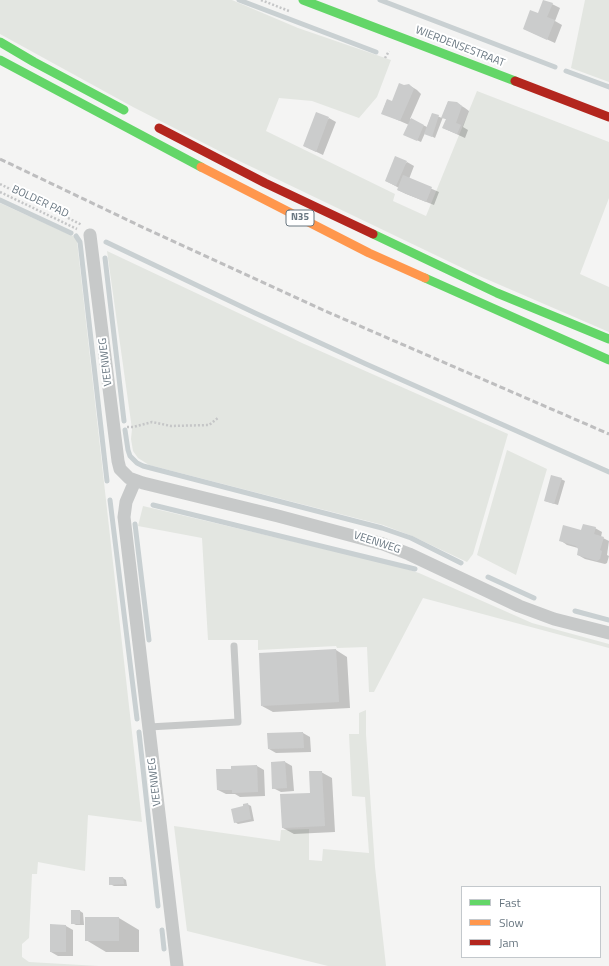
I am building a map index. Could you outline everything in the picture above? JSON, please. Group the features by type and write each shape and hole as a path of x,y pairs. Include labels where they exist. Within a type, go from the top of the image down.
{"main road":[{"name":"WIERDENSESTRAAT","path":"303,0 609,117"},
{"path":"0,42 34,62 130,113"},
{"name":"N35","path":"0,60 247,191 369,252 609,360"},
{"name":"N35","path":"151,124 264,184 476,283 609,339"}],"street":[{"name":"VEENWEG","path":"90,235 118,461 120,469 129,478 135,481 388,545 519,606 554,619 609,633"},
{"name":"VEENWEG","path":"135,481 126,502 124,517 177,966"}],"lane":[{"path":"149,727 238,722 234,646"}],"path":[{"name":"BOLDER PAD","path":"0,184 73,220"},
{"name":"BOLDER PAD","path":"0,192 74,227"},
{"path":"114,426 133,427 152,422 171,426 209,425 219,418"}],"shaded area":[{"path":"0,0 232,0 298,28 391,60 377,97 359,118 312,101 279,98 266,131 395,194 393,201 426,216 477,91 609,142 609,198 580,274 609,287 609,332 477,275 231,157 133,107 0,34"},
{"path":"585,0 609,0 609,82 571,68"},
{"path":"0,203 73,236 77,241 142,822 88,815 85,871 38,862 37,874 32,874 29,938 22,944 22,957 29,962 99,966 0,966"},
{"path":"107,251 302,343 508,434 473,554 467,562 412,536 383,525 149,465 138,458 133,451 131,439 132,429"},
{"path":"507,450 547,469 516,575 477,555"},
{"path":"143,506 397,566 419,573 532,623 609,644 609,648 423,598 374,692 369,692 367,647 337,648 336,646 258,650 258,640 208,640 202,538 138,526"},
{"path":"366,710 366,734 375,867 386,966 328,966 187,931 174,826 280,841 281,830 309,829 309,860 322,861 323,849 369,853 365,797 352,796 349,734 359,734 359,713"}],"building":[{"path":"543,0 553,3 547,17 555,20 547,40 523,29 530,10 538,13"},
{"path":"399,83 404,85 409,84 414,89 400,121 381,114 387,99 392,101"},
{"path":"448,101 457,102 462,106 456,123 461,125 457,134 442,128 446,119 441,118"},
{"path":"316,112 329,117 316,152 303,146"},
{"path":"432,113 439,115 432,137 424,134"},
{"path":"411,118 424,125 417,141 403,135"},
{"path":"395,156 407,161 396,186 385,181"},
{"path":"403,175 432,187 426,202 397,190"},
{"path":"551,475 562,478 554,504 544,501"},
{"path":"583,524 596,527 594,534 604,537 600,550 602,551 600,559 597,561 577,555 578,549 576,546 559,541 563,525 581,530"},
{"path":"336,649 339,702 261,706 259,653"},
{"path":"303,732 304,748 268,749 267,733"},
{"path":"285,761 287,788 272,789 271,762"},
{"path":"257,765 258,792 232,793 232,790 217,790 216,769 231,769 231,766"},
{"path":"309,771 322,771 325,826 282,828 280,794 310,793"},
{"path":"248,803 251,819 234,823 231,809"},
{"path":"109,877 123,877 124,884 109,885"},
{"path":"71,910 80,910 80,924 71,924"},
{"path":"85,917 119,917 119,941 85,941"},
{"path":"50,924 66,925 66,952 50,952"}],"waterway":[{"path":"239,0 376,52"},
{"path":"380,0 555,67"},
{"path":"566,71 609,87"},
{"path":"0,200 71,233"},
{"path":"76,236 80,242 107,481"},
{"path":"106,242 366,364 609,472"},
{"path":"105,258 124,421"},
{"path":"125,430 130,456 137,463 143,466 382,528 411,538 461,563"},
{"path":"110,500 137,719"},
{"path":"153,505 415,569"},
{"path":"135,524 149,640"},
{"path":"488,577 534,598"},
{"path":"575,611 609,620"},
{"path":"139,732 158,906"},
{"path":"162,930 164,949"}],"railway":[{"path":"0,159 138,225 323,310 609,434"}],"traffic: fast":[{"path":"303,0 515,81"},
{"path":"0,42 124,110"},
{"path":"0,60 201,167"},
{"path":"373,234 497,293 609,339"},
{"path":"425,278 609,360"}],"traffic: slow":[{"path":"201,167 369,253 425,278"}],"traffic: jam":[{"path":"515,81 609,117"},
{"path":"159,128 265,183 373,234"}]}
